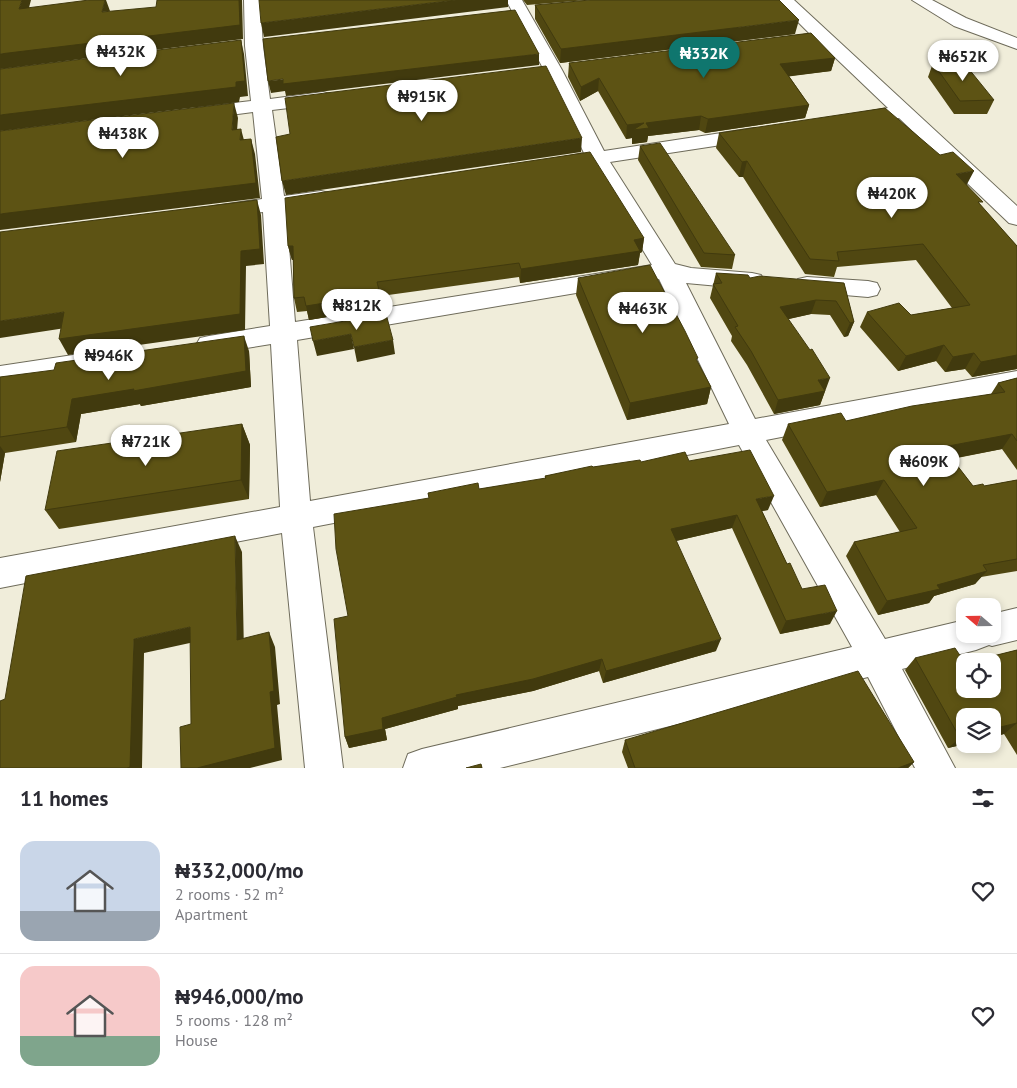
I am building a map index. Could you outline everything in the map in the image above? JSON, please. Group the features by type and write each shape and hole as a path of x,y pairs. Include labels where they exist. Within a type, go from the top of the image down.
{"street":[{"path":"252,0 254,46 274,205 296,519 324,768"},
{"path":"784,0 822,38 1017,218"},
{"path":"920,0 960,22 1017,44"},
{"path":"519,10 553,70 597,158 667,270 748,434 877,658 936,768"},
{"path":"765,44 822,38"},
{"path":"184,115 339,96"},
{"path":"833,122 902,112"},
{"path":"538,166 774,131"},
{"path":"205,213 342,195"},
{"path":"185,349 283,335 667,270 691,276 868,290"},
{"path":"0,376 117,359"},
{"path":"0,573 748,434 1017,381"},
{"path":"1001,628 1017,624"},
{"path":"422,768 956,639"}],"building":[{"path":"0,0 22,0 19,9 89,0 105,0 102,12 156,7 157,0 239,0 240,25 0,54"},
{"path":"259,0 456,0 261,23"},
{"path":"590,0 779,0 799,20 561,49 535,5"},
{"path":"515,10 539,54 283,84 283,79 268,81 263,39"},
{"path":"811,33 835,58 780,64 809,105 708,119 701,116 646,123 649,128 633,130 644,123 627,125 599,78 581,87 569,63"},
{"path":"241,40 245,81 236,82 236,87 0,115 0,69"},
{"path":"933,63 964,63 994,100 960,101"},
{"path":"546,66 582,138 282,181 276,137 290,134 285,98"},
{"path":"234,103 232,130 241,129 240,140 251,139 256,183 0,214 0,131"},
{"path":"885,108 940,155 953,152 974,171 956,174 983,202 978,202 1017,246 1017,355 981,362 974,353 953,357 944,345 906,356 867,312 899,303 911,315 970,305 923,244 837,252 839,261 810,259 747,161 742,162 719,133"},
{"path":"660,143 735,255 704,253 640,146"},
{"path":"590,152 644,238 634,240 640,251 521,269 519,263 377,282 380,294 306,306 304,297 294,298 293,246 288,246 285,198"},
{"path":"257,200 260,249 241,251 240,314 59,339 64,312 0,321 0,232"},
{"path":"650,265 685,331 698,358 696,359 711,387 630,403 578,278"},
{"path":"716,273 748,275 750,278 760,276 844,283 854,322 850,323 836,301 816,300 780,307 810,350 812,349 830,378 818,380 825,391 778,400 751,351 735,327 738,326 713,284 722,283"},
{"path":"386,314 393,340 354,347 351,334 313,341 310,327"},
{"path":"244,336 246,371 133,391 134,389 72,399 67,427 0,437 0,377 54,370 56,363"},
{"path":"1017,378 1017,441 1012,434 943,447 973,486 1017,480 1017,559 983,565 987,571 937,585 940,589 887,601 854,542 917,528 884,480 827,492 788,424 841,413 846,421 912,406 1005,392 998,383"},
{"path":"242,424 241,480 45,510 57,451"},
{"path":"750,450 774,496 756,499 787,564 790,563 802,589 825,585 837,611 786,621 737,515 671,529 721,639 606,671 602,659 533,679 456,695 457,697 382,718 383,729 345,737 334,619 348,616 336,549 334,514 429,498 428,493 478,483 479,489 546,478 545,476 592,466 640,460 641,462 685,452 689,461"},
{"path":"235,536 237,640 269,632 274,691 270,692 275,748 197,768 181,768 180,727 191,724 190,627 134,639 130,767 0,768 0,701 5,699 26,576"},
{"path":"955,648 958,653 956,653 956,698 1001,698 1001,654 1017,650 1017,723 1001,727 1001,708 956,708 956,731 915,658"},
{"path":"858,671 914,762 898,768 635,768 625,740"},
{"path":"481,764 482,768 466,768"}]}
